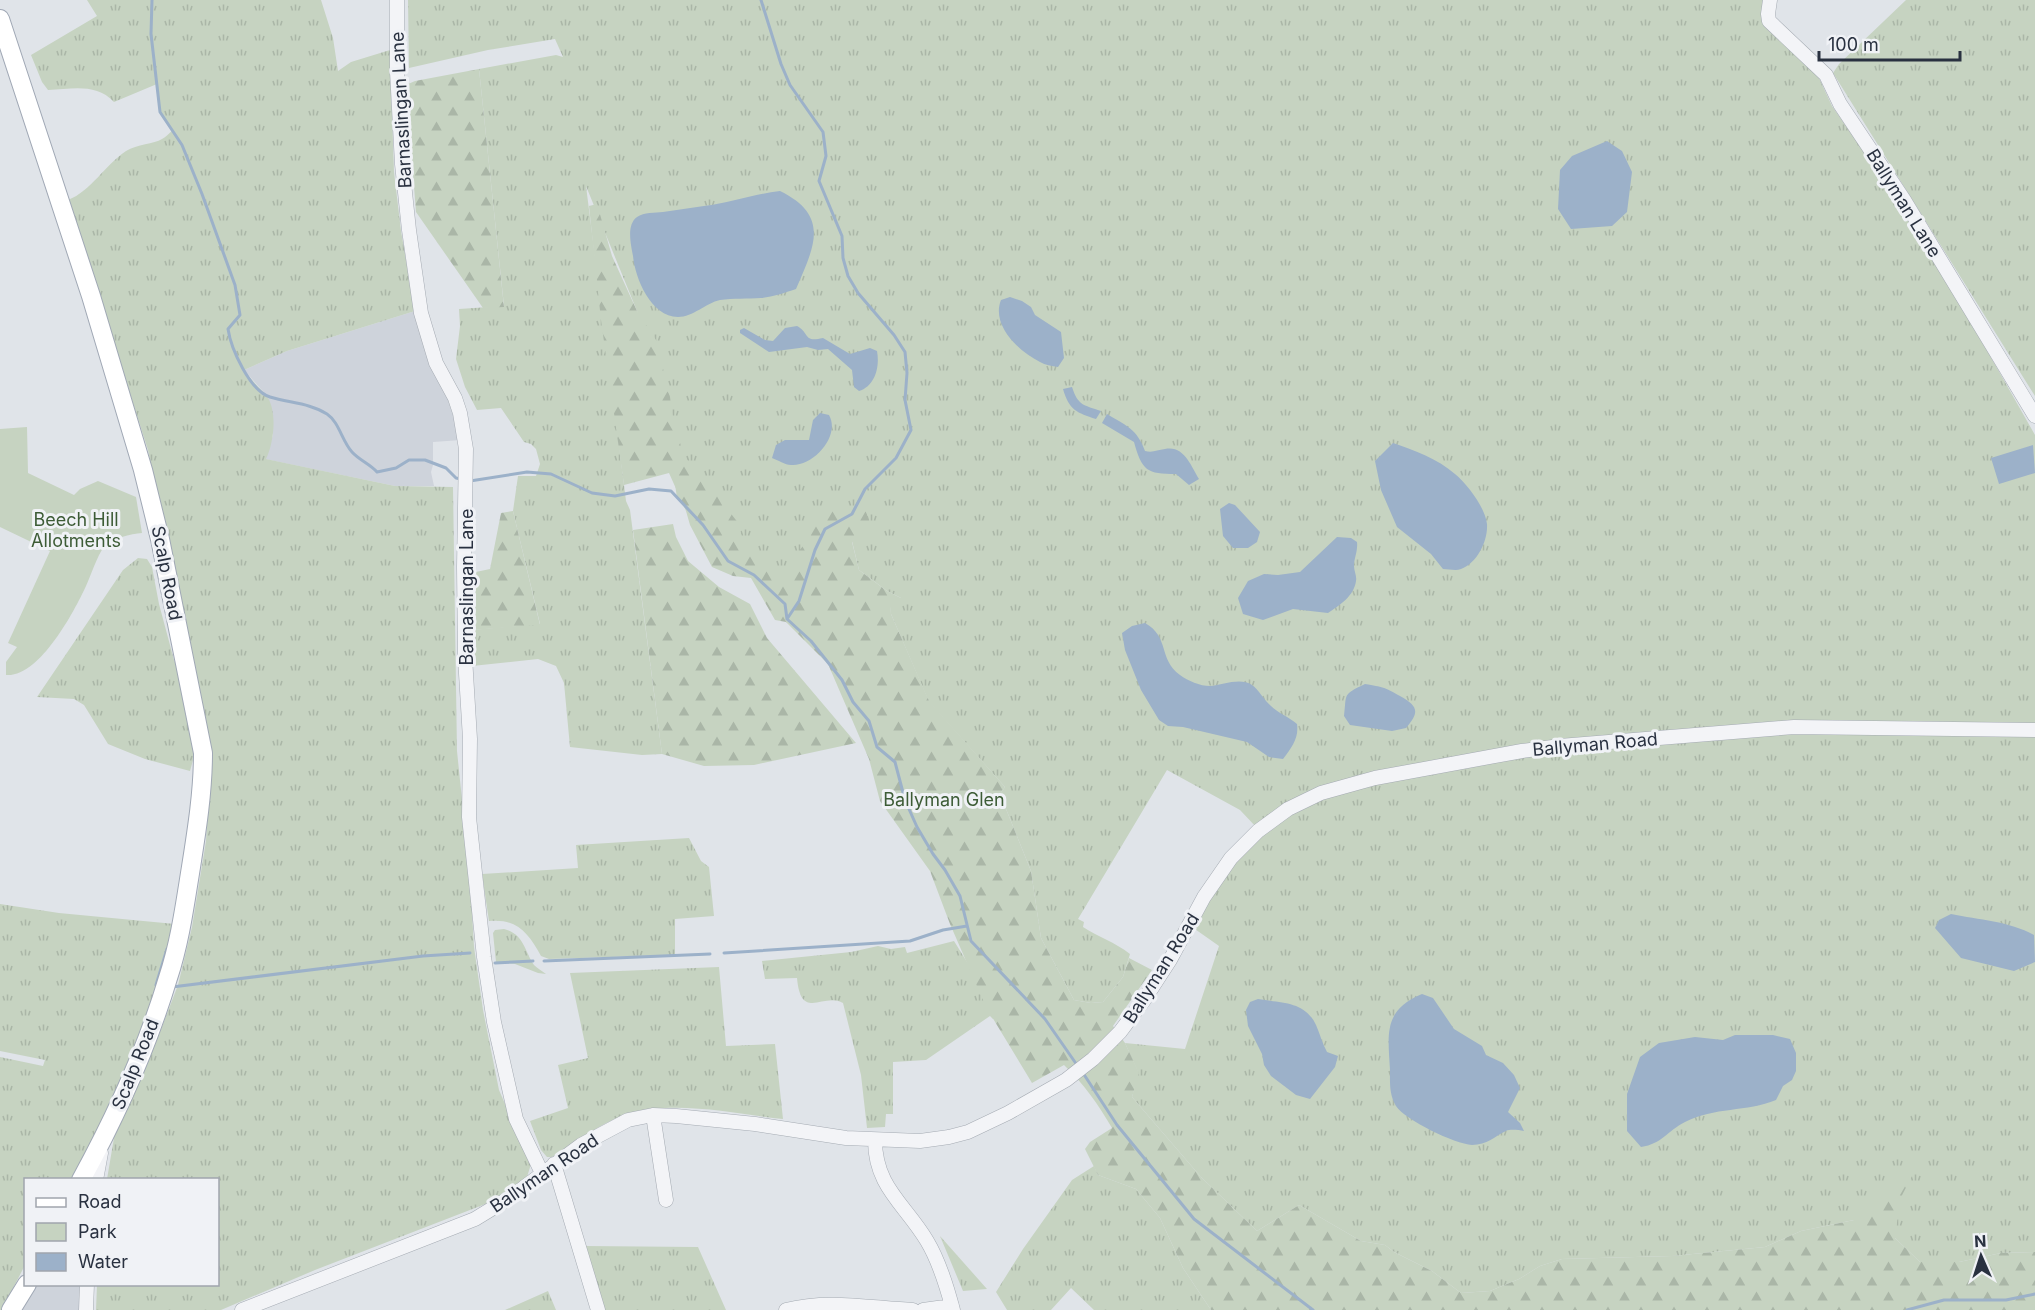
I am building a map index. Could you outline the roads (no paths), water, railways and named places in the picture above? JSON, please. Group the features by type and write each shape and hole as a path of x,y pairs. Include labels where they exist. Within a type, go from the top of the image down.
{"main road":[{"name":"Scalp Road","path":"0,19 91,296 143,470 158,530 203,753 203,774 195,845 182,922 169,978 106,1134 82,1178"},
{"path":"11,1310 26,1286"}],"street":[{"name":"Barnaslingan Lane","path":"397,0 397,71 402,164 409,230 424,328 436,363 455,398 466,449 465,657 470,739 469,817 484,957 494,1022 516,1119 548,1168 598,1310"},
{"name":"Ballyman Lane","path":"1770,0 1769,21 1826,75 1840,104 1904,200 2035,416"},
{"name":"Ballyman Road","path":"242,1310 475,1219 511,1197 548,1168 604,1131 628,1120 653,1115 755,1124 846,1138 875,1140 920,1141 968,1132 1031,1101 1066,1080 1093,1059 1120,1032 1144,1000 1170,960 1204,897 1231,858 1258,831 1288,809 1321,793 1375,778 1522,750 1593,743 1794,727 2035,730"},
{"path":"653,1115 666,1200"},
{"path":"96,1178 106,1134"},
{"path":"875,1140 878,1170 888,1189 928,1242 953,1308 923,1310"},
{"path":"86,1310 87,1286"},
{"path":"786,1310 802,1306 843,1305 913,1310"}],"water":[{"path":"1607,141 1622,151 1632,172 1627,212 1612,226 1571,229 1558,209 1560,170 1572,156"},
{"path":"780,191 807,211 814,234 808,259 796,289 765,297 720,300 689,315 678,317 660,311 652,304 641,285 634,265 630,230 637,217 646,213 714,205"},
{"path":"1010,297 1031,307 1035,315 1061,332 1064,358 1058,367 1044,364 1032,357 1008,336 1000,319 999,309 1001,300"},
{"path":"797,326 809,338 823,338 850,354 870,348 877,351 878,363 873,380 859,391 854,387 852,370 828,349 818,350 807,347 769,352 740,333 740,330 744,328 765,340 773,341 785,328"},
{"path":"1072,387 1079,401 1101,411 1096,419 1075,410 1068,402 1063,389"},
{"path":"820,413 829,415 832,423 828,441 816,456 808,461 791,465 772,458 776,445 785,440 809,440 813,420"},
{"path":"1107,414 1135,433 1145,451 1172,449 1182,453 1199,479 1189,485 1176,474 1152,472 1147,469 1140,459 1134,442 1102,423"},
{"path":"1393,443 1426,455 1441,464 1455,474 1475,496 1486,517 1487,531 1477,557 1467,566 1457,570 1443,569 1431,554 1397,527 1381,490 1375,461"},
{"path":"2033,445 2035,473 1999,484 1991,458"},
{"path":"1229,503 1235,505 1260,532 1257,542 1248,548 1233,548 1223,536 1220,509"},
{"path":"1337,537 1351,538 1357,542 1354,566 1355,586 1342,603 1328,613 1293,609 1263,620 1243,614 1238,598 1248,581 1264,574 1300,572"},
{"path":"1145,623 1158,635 1173,669 1183,677 1206,686 1237,682 1252,685 1268,704 1297,724 1296,738 1283,759 1269,757 1247,742 1183,727 1168,726 1159,720 1141,690 1125,650 1122,633 1132,626"},
{"path":"1365,684 1387,689 1414,706 1414,718 1406,728 1392,731 1350,725 1344,716 1347,696 1352,690"},
{"path":"1951,914 2004,924 2034,935 2035,962 2014,971 1961,958 1935,928 1939,920"},
{"path":"1422,994 1433,998 1454,1029 1482,1046 1486,1055 1503,1063 1514,1075 1520,1088 1508,1112 1520,1123 1524,1131 1508,1130 1482,1144 1464,1144 1409,1118 1396,1106 1390,1084 1389,1034 1391,1025 1400,1008 1409,1000"},
{"path":"1258,999 1291,1004 1306,1011 1316,1025 1327,1052 1338,1056 1335,1067 1310,1099 1296,1095 1271,1076 1264,1065 1262,1054 1248,1026 1246,1010 1250,1002"},
{"path":"1735,1035 1773,1035 1790,1039 1796,1053 1796,1071 1792,1080 1783,1086 1776,1100 1696,1117 1654,1143 1641,1147 1627,1131 1627,1094 1640,1057 1659,1043 1695,1037 1723,1040"}],"waterway":[{"path":"152,0 151,34 160,112 182,145 235,285 240,315 228,329 237,358 249,378 255,387 270,397 307,405 327,414 335,422 352,452 377,472 396,468 409,460 425,460 446,468 456,478 461,479"},
{"path":"761,0 790,85 823,132 826,156 819,181 842,236 843,258 848,276 858,293 894,335 905,352 907,373 905,400 911,430 896,458 865,489 852,514 825,529 815,550 799,601 787,619"},
{"path":"470,481 527,472 551,474 592,493 615,496 649,489 671,491 703,525 728,561 754,575 785,604 787,619 811,641 842,680 853,702 869,721 877,747 895,762 905,800 917,827 960,896 971,941 1045,1019 1077,1065"},
{"path":"724,953 910,941 943,930 967,926"},
{"path":"156,985 167,949"},
{"path":"172,987 423,956 470,953"},
{"path":"544,961 710,954"},
{"path":"495,963 533,961"},
{"path":"1083,1073 1117,1125 1194,1219 1313,1310"},
{"path":"1907,1310 1944,1300 2006,1300 2035,1294"}],"park label":[{"name":"Beech Hill Allotments","path":"76,529"},
{"name":"Ballyman Glen","path":"944,799"}]}
